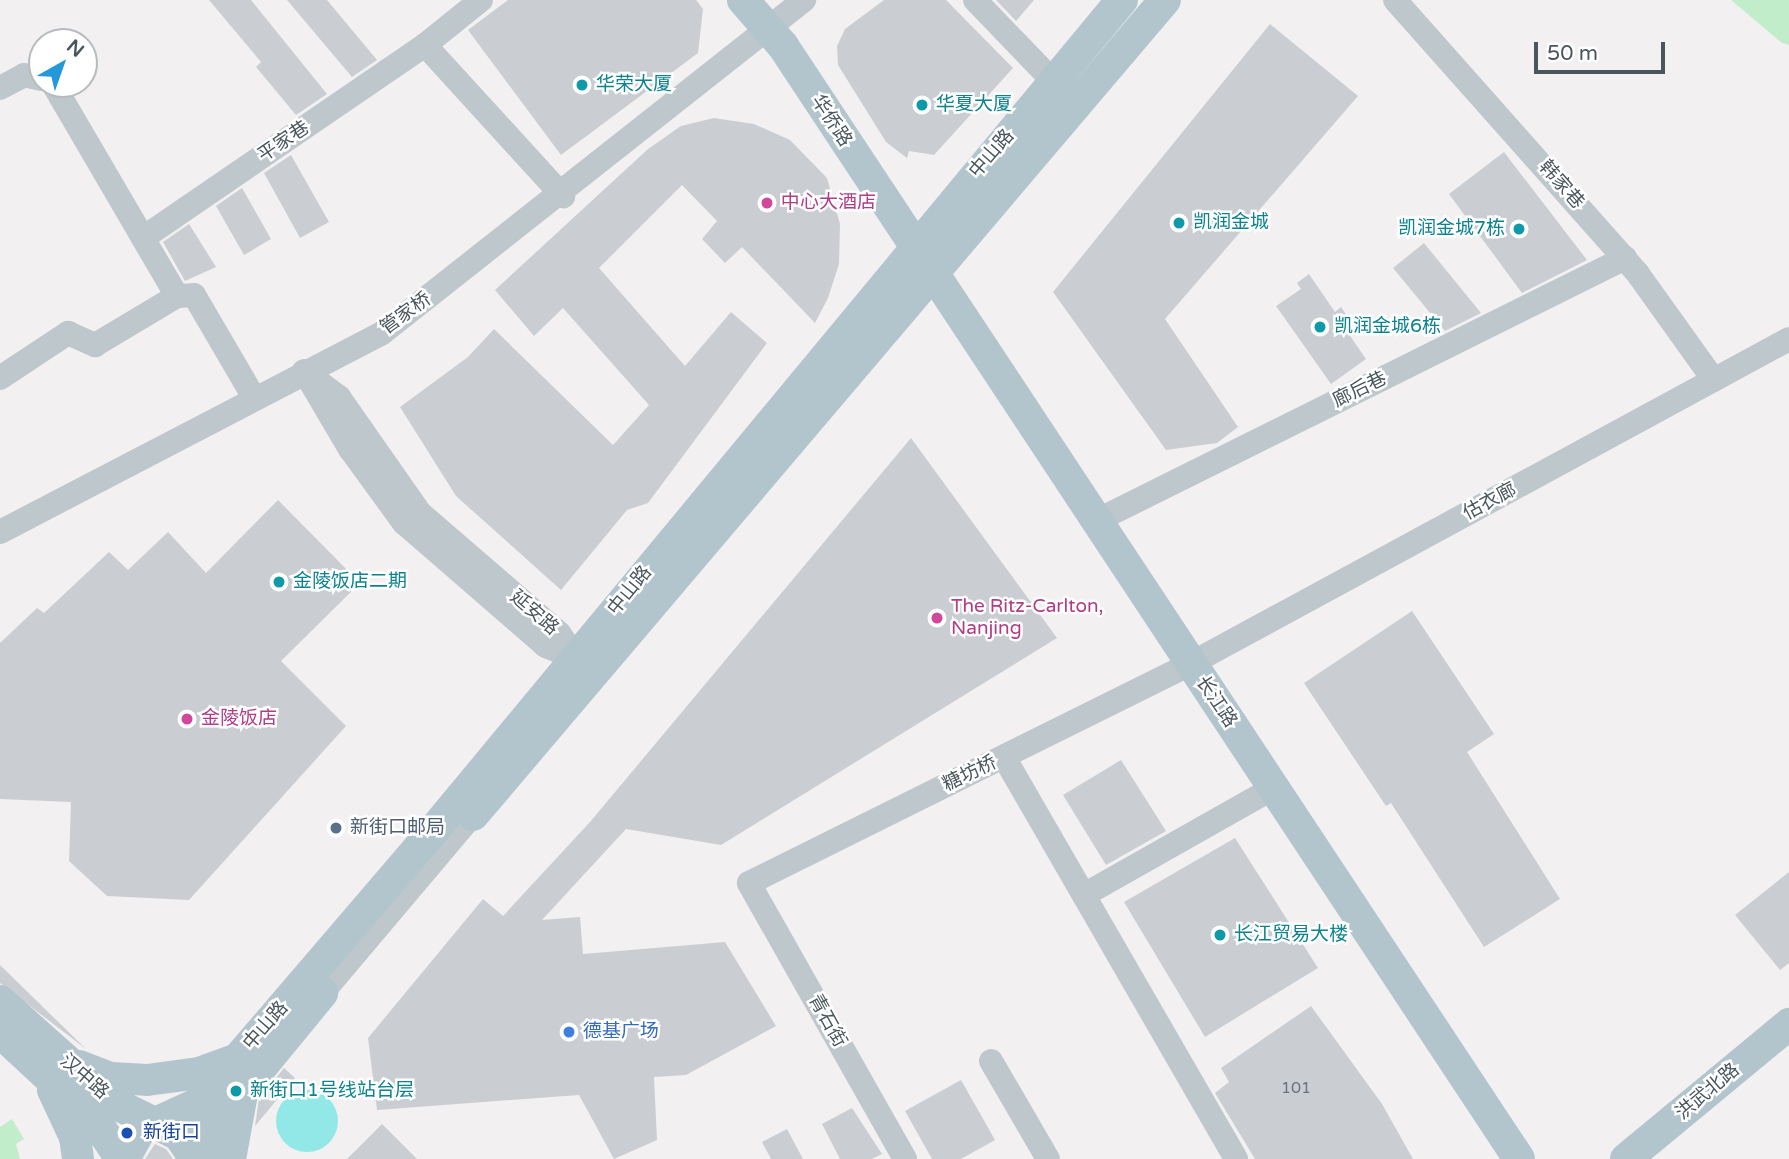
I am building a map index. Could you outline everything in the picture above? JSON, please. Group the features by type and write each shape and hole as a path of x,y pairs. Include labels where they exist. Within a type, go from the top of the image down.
{"main road":[{"name":"华侨路","path":"743,0 771,18 913,246"},
{"name":"中山路","path":"122,1159 131,1138 181,1144 199,1103 246,1068 575,658 913,246 1122,0"},
{"name":"中山路","path":"363,945 1165,0"},
{"name":"长江路","path":"913,246 1519,1159"},
{"name":"汉中路","path":"0,1001 51,1063 122,1159"},
{"name":"洪武北路","path":"1626,1159 1789,1024"},
{"name":"汉中路","path":"0,1032 181,1144"},
{"path":"78,1159 51,1063 126,1080 246,1068 233,1121 230,1159"}],"street":[{"name":"平家巷","path":"143,238 425,46 481,0"},
{"name":"管家桥","path":"3,525 382,333 563,196 771,18 804,0"},
{"path":"975,0 1054,82"},
{"path":"181,1144 208,1132 246,1068 363,945 1165,0"},
{"name":"韩家巷","path":"1395,0 1625,258 1714,380"},
{"path":"425,46 563,196"},
{"path":"0,88 24,75 28,76"},
{"path":"61,98 177,296"},
{"name":"廊后巷","path":"1096,521 1625,258"},
{"path":"0,378 68,333 95,345 177,296 194,295 253,396"},
{"name":"估衣廊","path":"1191,664 1789,339"},
{"name":"延安路","path":"304,371 339,397 421,513 559,633 575,658"},
{"name":"糖坊桥","path":"749,883 1191,664"},
{"path":"1004,757 1236,1159"},
{"path":"1084,895 1273,788"},
{"name":"青石街","path":"749,883 905,1159"},
{"path":"991,1061 1048,1159"}],"green space":[{"path":"1731,0 1789,0 1789,45 1782,43"},
{"path":"12,1119 24,1139 16,1144 20,1159 0,1159 0,1127"}],"water":[{"path":"301,1090 313,1090 329,1099 336,1109 336,1133 329,1143 313,1152 301,1152 290,1147 281,1138 276,1127 276,1115 281,1104 290,1095"}],"building":[{"path":"209,0 251,0 327,94 296,115 256,67 261,62"},
{"path":"287,0 327,0 377,60 352,77"},
{"name":"华荣大厦","path":"508,0 696,0 703,9 698,53 561,155 468,30"},
{"name":"华夏大厦","path":"884,0 946,0 1013,68 934,155 909,151 907,158 886,142 838,65 837,46 845,29"},
{"path":"996,0 1034,0 1016,21"},
{"name":"凯润金城","path":"1270,24 1358,96 1165,319 1238,427 1217,443 1166,450 1053,292"},
{"path":"714,118 754,124 790,140 827,178 840,224 839,264 828,298 815,323 742,247 725,263 702,239 717,221 682,185 599,268 685,366 731,312 767,343 648,503 627,510 561,590 456,496 400,407 468,357 494,329 613,445 649,405 563,308 534,336 495,290 648,149 681,126"},
{"name":"凯润金城7栋","path":"1504,152 1587,260 1522,293 1449,194"},
{"path":"291,155 329,222 300,238 264,173"},
{"path":"242,188 271,239 244,255 216,206"},
{"path":"189,224 216,267 185,281 163,242"},
{"path":"1424,243 1481,313 1445,331 1393,268"},
{"name":"凯润金城6栋","path":"1309,274 1335,312 1341,307 1353,325 1346,330 1366,359 1331,384 1276,306 1301,289 1297,283"},
{"path":"911,438 1057,638 721,845 626,829 542,920 580,917 583,954 725,942 776,1026 686,1075 654,1077 657,1140 614,1159 579,1095 377,1110 368,1038 483,899 503,916 590,822"},
{"path":"278,500 360,583 281,661 346,726 189,900 107,896 69,861 71,802 0,799 0,643 37,608 44,613 109,552 128,570 168,532 206,573"},
{"path":"1412,611 1494,734 1467,752 1560,899 1484,947 1391,803 1386,806 1304,683"},
{"path":"1121,760 1166,831 1106,865 1063,795"},
{"name":"长江贸易大楼","path":"1235,838 1318,968 1205,1037 1124,902"},
{"path":"1789,872 1789,963 1780,970 1735,915"},
{"path":"0,965 86,1049 0,983"},
{"path":"1311,1006 1382,1104 1413,1159 1255,1159 1215,1093 1229,1082 1221,1068"},
{"path":"284,1068 295,1078 255,1126 259,1099"},
{"path":"961,1080 995,1140 961,1159 932,1159 905,1111"},
{"path":"852,1108 882,1154 872,1159 840,1159 822,1124"},
{"path":"382,1124 417,1159 347,1159"},
{"path":"787,1129 803,1159 771,1159 762,1142"},
{"path":"155,1144 166,1149 173,1159 145,1159"}],"place":[{"name":"华荣大厦","path":"582,85"},
{"name":"华夏大厦","path":"922,105"},
{"name":"中心大酒店","path":"767,203"},
{"name":"凯润金城","path":"1179,223"},
{"name":"凯润金城7栋","path":"1519,229"},
{"name":"凯润金城6栋","path":"1320,327"},
{"name":"金陵饭店二期","path":"279,582"},
{"name":"The Ritz-Carlton, Nanjing","path":"937,618"},
{"name":"金陵饭店","path":"187,719"},
{"name":"新街口邮局","path":"336,828"},
{"name":"长江贸易大楼","path":"1220,935"},
{"name":"德基广场","path":"569,1032"},
{"name":"新街口1号线站台层","path":"236,1091"},
{"name":"新街口","path":"127,1133"}]}
